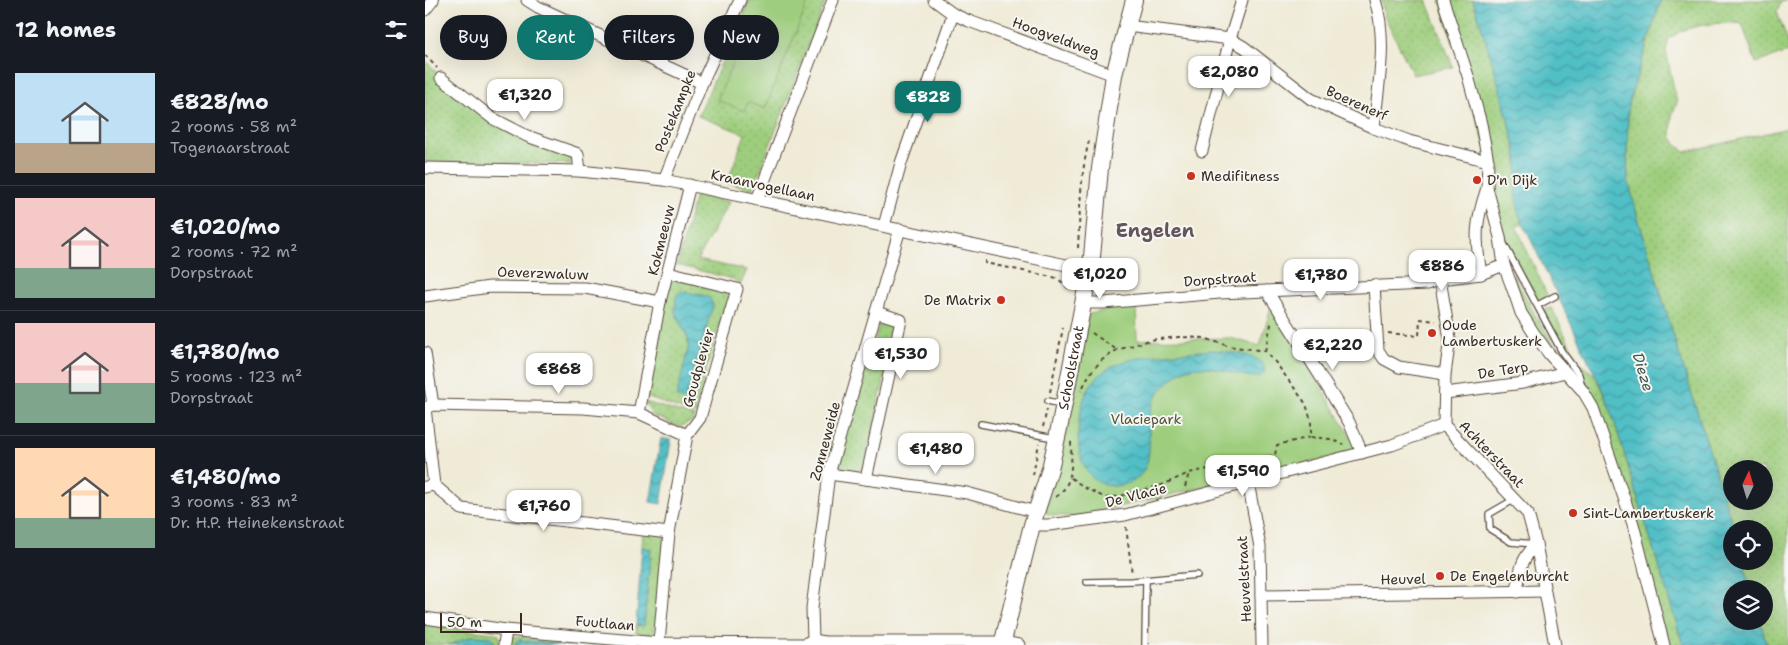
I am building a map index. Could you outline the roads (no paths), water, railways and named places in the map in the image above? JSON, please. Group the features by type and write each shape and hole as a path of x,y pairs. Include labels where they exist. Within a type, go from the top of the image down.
{"street":[{"path":"425,10 433,0"},
{"path":"527,0 538,7 702,83"},
{"name":"Postekampke","path":"664,180 702,83 740,0"},
{"path":"757,200 833,0"},
{"name":"Hoogveldweg","path":"934,0 953,14 1114,75"},
{"name":"Schoolstraat","path":"1008,644 1034,519 1050,469 1056,436 1056,403 1083,269 1114,75 1134,0"},
{"path":"1203,151 1230,40 1242,0"},
{"path":"1374,128 1381,44 1380,16 1375,0"},
{"path":"1443,0 1468,76 1481,124 1488,161 1487,188 1477,223 1476,246 1481,274"},
{"path":"884,226 901,163 953,14"},
{"name":"Boerenerf","path":"1127,26 1230,40 1244,47 1311,99 1409,142 1488,161"},
{"path":"441,78 492,118 527,136 578,154 581,171"},
{"name":"Kraanvogellaan","path":"425,168 581,171 664,180 1083,269"},
{"name":"Kokmeeuw","path":"660,302 690,185"},
{"path":"1487,188 1500,237 1504,265 1521,313 1549,354 1583,392 1593,408 1633,524 1663,645"},
{"name":"Zonneweide","path":"813,640 812,608 829,474 900,229"},
{"name":"Dorpstraat","path":"1077,300 1428,284 1440,279 1481,274 1504,265"},
{"name":"Goudplevier","path":"659,643 669,533 687,436 700,418 737,289 668,272"},
{"name":"Achterstraat","path":"1440,279 1450,339 1445,374 1444,425 1528,514 1536,544 1555,645"},
{"path":"1374,285 1378,350 1384,359 1399,367 1445,374"},
{"name":"Oeverzwaluw","path":"425,296 490,286 585,288 660,302"},
{"path":"1267,291 1349,422 1362,453"},
{"path":"639,414 660,302"},
{"path":"866,479 901,320 876,312"},
{"path":"425,354 430,486 462,509 669,533"},
{"name":"De Terp","path":"1445,393 1523,383 1565,372"},
{"path":"428,407 583,408 639,414 687,436"},
{"name":"De Vlacie","path":"829,474 967,493 1049,525 1125,515 1392,445 1444,425"},
{"name":"Heuvelstraat","path":"1248,482 1260,547 1262,645"},
{"path":"1517,592 1525,555 1536,544"},
{"name":"Heuvel","path":"1261,595 1545,591"},
{"name":"Fuutlaan","path":"425,618 506,630 659,643 804,644 813,640 825,642 1008,644"},
{"path":"504,645 506,630"}],"lane":[{"path":"1500,237 1563,352 1579,375 1583,392"},
{"path":"1538,305 1555,296"},
{"path":"981,424 1056,436"},
{"path":"1515,499 1489,514 1490,529 1511,542 1536,544"},
{"path":"1087,582 1133,581 1197,575"},
{"path":"1145,645 1147,580"}],"water":[{"name":"Dieze","path":"1473,0 1661,0 1628,110 1628,179 1677,347 1723,494 1723,510 1728,510 1731,520 1723,520 1723,570 1746,570 1748,580 1723,580 1723,630 1763,630 1767,645 1683,645 1611,411 1519,215 1515,193 1518,163 1495,71"},
{"path":"681,291 709,297 713,305 685,400 676,398 689,345 687,336 675,312 676,296"},
{"path":"1213,350 1253,357 1263,366 1265,372 1259,377 1241,375 1215,368 1197,367 1181,372 1161,390 1152,405 1148,461 1138,477 1127,484 1114,486 1099,483 1089,474 1082,461 1079,446 1078,429 1080,413 1090,386 1103,372 1113,366 1140,357"},
{"path":"661,438 671,440 661,504 650,502"},
{"path":"642,547 651,549 644,626 636,625"},
{"path":"472,636 491,637 494,640 494,645 449,645"},
{"path":"519,640 569,645 515,645"}],"place":[{"name":"Medifitness","path":"1191,176"},
{"name":"D'n Dijk","path":"1477,180"},
{"name":"De Matrix","path":"1001,300"},
{"name":"Oude Lambertuskerk","path":"1432,333"},
{"name":"Sint-Lambertuskerk","path":"1573,513"},
{"name":"De Engelenburcht","path":"1440,576"}],"district":[{"name":"Engelen","path":"1155,230"}],"park label":[{"name":"Vlaciepark","path":"1146,419"}]}
